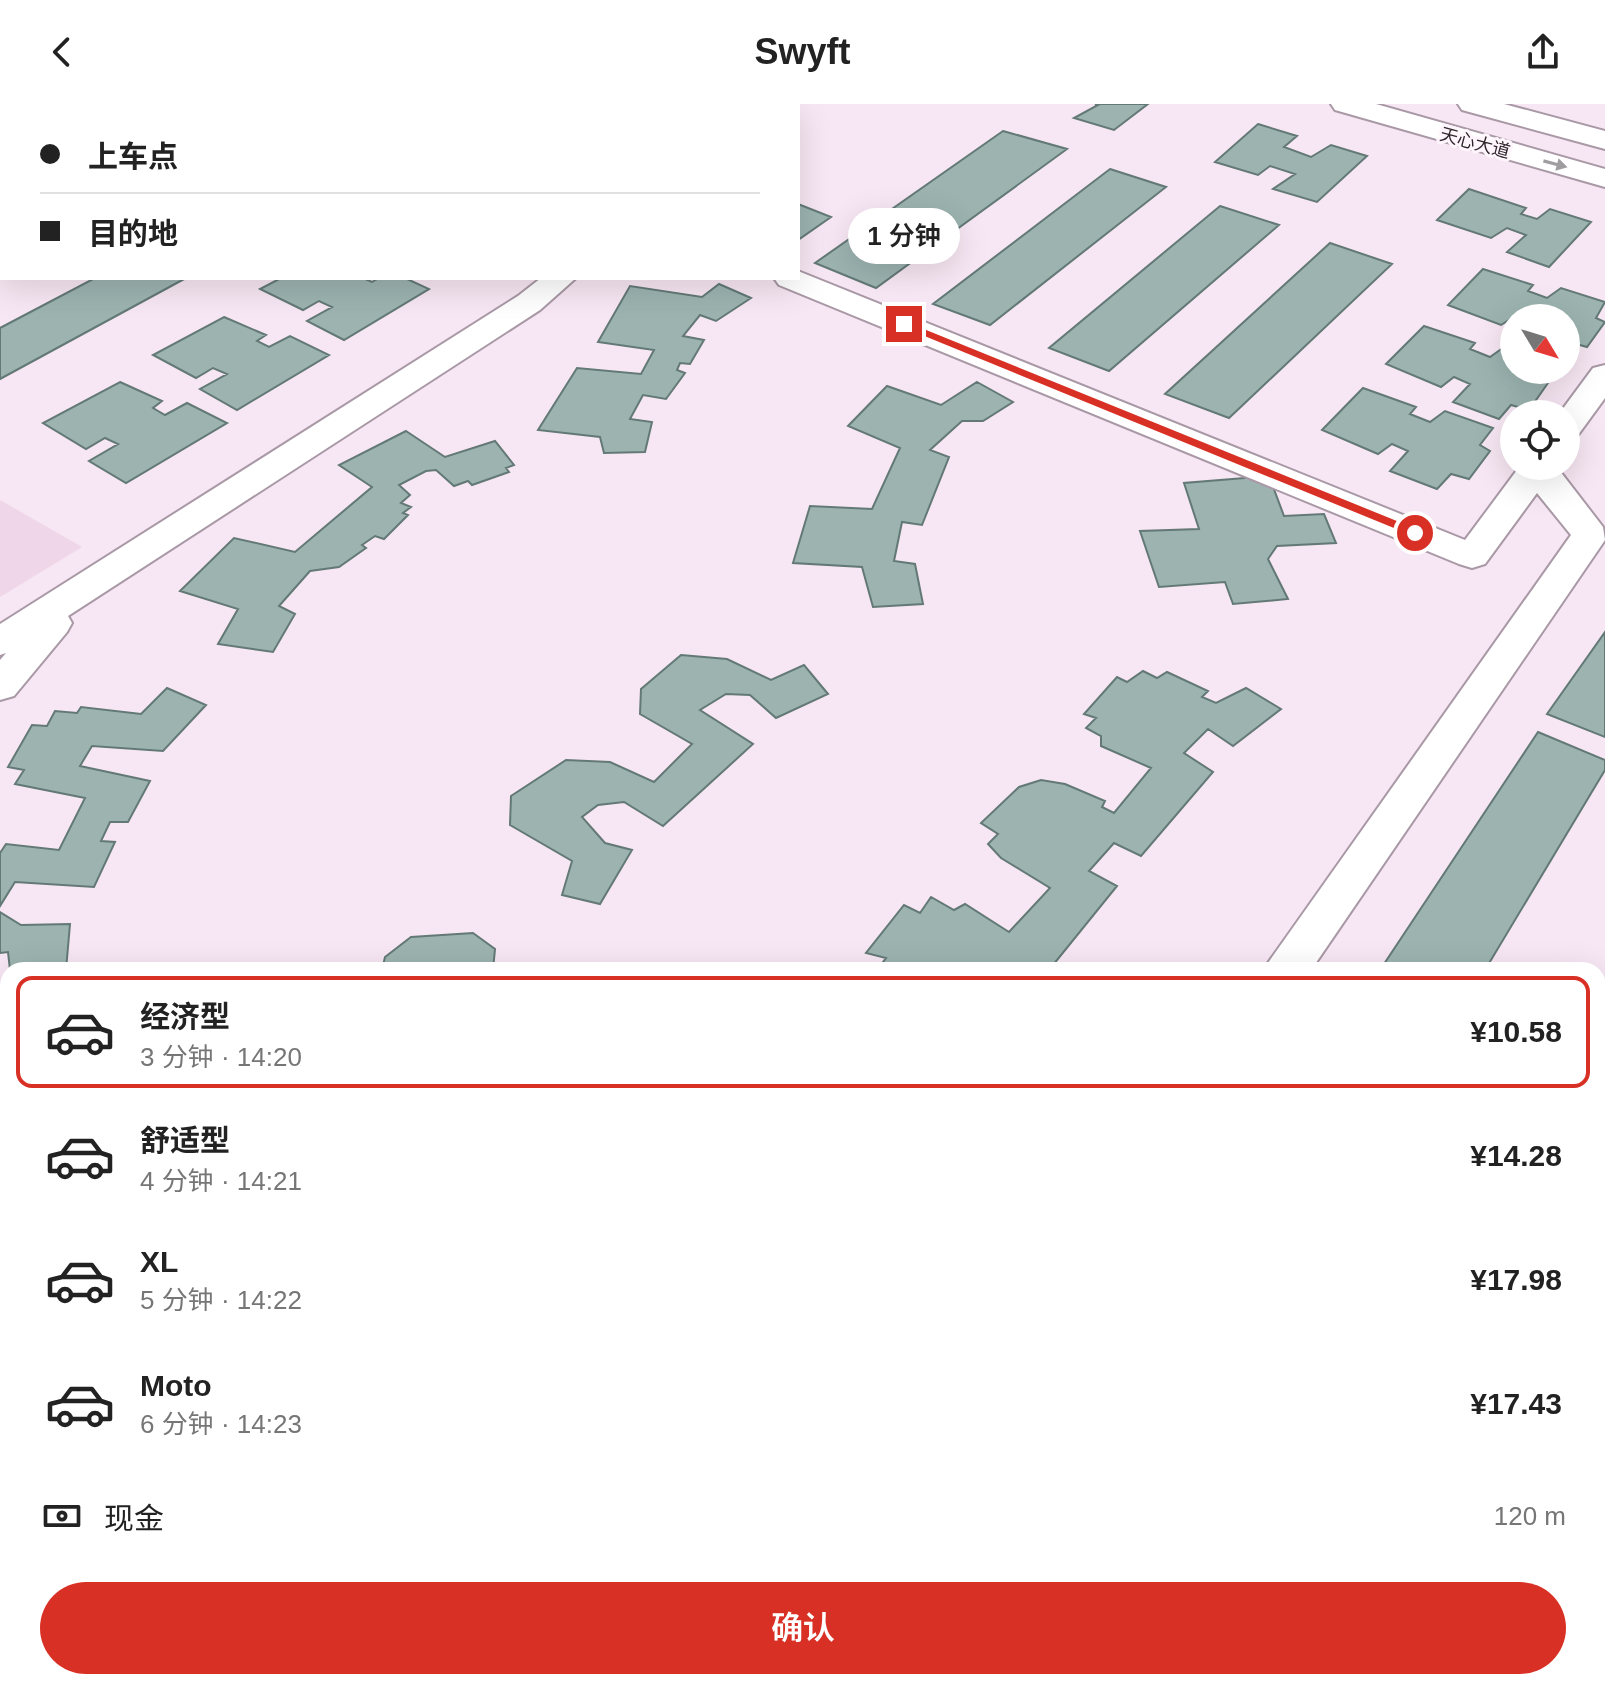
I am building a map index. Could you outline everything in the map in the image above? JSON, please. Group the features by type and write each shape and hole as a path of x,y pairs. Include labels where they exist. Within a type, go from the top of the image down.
{"street":[{"name":"天心大道","path":"1345,104 1605,178"},
{"name":"天心大道","path":"1472,104 1605,140"},
{"path":"0,642 516,312 557,280"},
{"path":"795,280 1472,556 1528,480"},
{"path":"1580,409 1605,375"},
{"path":"1292,962 1590,535 1547,480"},
{"path":"0,686 80,591"}],"shaded area":[{"path":"0,500 82,547 0,597"}],"building":[{"path":"1095,104 1148,104 1114,130 1074,118 1098,105"},
{"path":"1258,124 1297,136 1284,147 1311,157 1331,145 1367,156 1317,202 1273,189 1295,174 1270,166 1258,175 1215,162"},
{"path":"1003,131 1067,149 876,288 815,263"},
{"path":"1110,169 1166,187 990,325 933,304"},
{"path":"1469,189 1526,208 1521,214 1537,219 1550,209 1591,222 1549,267 1507,252 1526,235 1507,228 1491,238 1437,220"},
{"path":"800,205 831,217 800,239"},
{"path":"1220,206 1279,225 1109,371 1049,348"},
{"path":"1330,243 1392,264 1229,418 1165,394"},
{"path":"1483,269 1533,285 1528,291 1547,298 1561,288 1605,302 1596,318 1605,322 1587,347 1580,345 1580,304 1500,304 1500,325 1448,305"},
{"path":"91,280 182,280 0,379 0,328"},
{"path":"277,280 409,280 429,289 344,340 307,321 332,307 319,301 303,310 260,289"},
{"path":"719,284 751,298 716,321 700,315 683,336 704,340 690,364 680,363 677,370 685,373 666,399 643,395 630,419 652,422 645,452 604,453 600,437 538,430 577,368 641,374 654,350 598,342 630,286 702,297"},
{"path":"224,317 266,335 257,341 269,347 290,336 329,355 237,410 200,389 227,374 213,368 196,378 153,355"},
{"path":"1424,326 1475,343 1470,349 1490,357 1500,350 1500,384 1547,384 1536,400 1500,400 1499,419 1453,402 1470,384 1454,377 1441,387 1386,364"},
{"path":"120,382 162,401 153,408 165,415 187,403 227,423 126,483 89,461 118,444 105,438 86,449 43,423"},
{"path":"977,382 1013,402 983,421 962,421 930,450 949,457 922,525 902,522 894,561 915,564 923,604 873,607 862,567 793,563 810,506 872,509 900,448 848,426 887,386 941,405"},
{"path":"1363,388 1416,407 1410,414 1430,422 1445,411 1493,428 1480,445 1490,451 1469,479 1451,474 1437,489 1390,471 1408,451 1392,444 1378,454 1322,430"},
{"path":"406,431 445,457 495,441 514,465 506,468 509,472 472,485 468,481 454,486 436,470 426,471 399,485 410,495 401,503 411,507 403,513 408,515 384,539 375,536 362,545 366,548 339,567 310,571 279,606 295,614 273,652 218,644 238,609 180,591 234,538 295,552 372,487 339,465"},
{"path":"1269,476 1284,516 1324,514 1336,543 1277,546 1268,559 1288,599 1233,604 1225,582 1159,587 1140,531 1199,529 1184,483"},
{"path":"1605,632 1605,737 1547,714"},
{"path":"681,655 727,659 771,680 804,665 828,694 776,718 750,695 726,694 700,710 753,744 663,826 624,802 598,805 582,817 605,843 632,850 600,904 562,895 572,861 510,825 511,796 566,760 610,762 654,782 692,744 640,714 641,689"},
{"path":"1143,671 1157,678 1167,672 1208,691 1202,697 1216,703 1246,688 1281,709 1233,746 1208,729 1184,753 1213,772 1141,856 1114,843 1089,871 1117,886 1055,962 883,962 886,958 866,953 904,905 920,913 931,897 954,910 965,904 1009,932 1050,888 1001,858 988,844 998,834 981,823 1019,787 1041,780 1065,784 1105,801 1102,807 1114,813 1151,768 1101,746 1101,736 1086,728 1096,718 1084,714 1117,677 1127,682"},
{"path":"167,688 206,705 163,751 92,746 80,766 150,781 128,822 110,822 101,841 115,842 94,887 15,882 0,906 0,853 6,844 59,850 85,798 15,784 24,770 8,767 32,725 47,726 55,711 77,713 81,707 141,714"},
{"path":"1538,732 1605,760 1605,770 1490,962 1385,962"},
{"path":"0,912 21,925 70,924 67,962 9,962 8,952 0,953"},
{"path":"473,933 495,949 494,962 384,962 385,957 411,937"}],"route":[{"path":"904,324 1415,533"}]}
